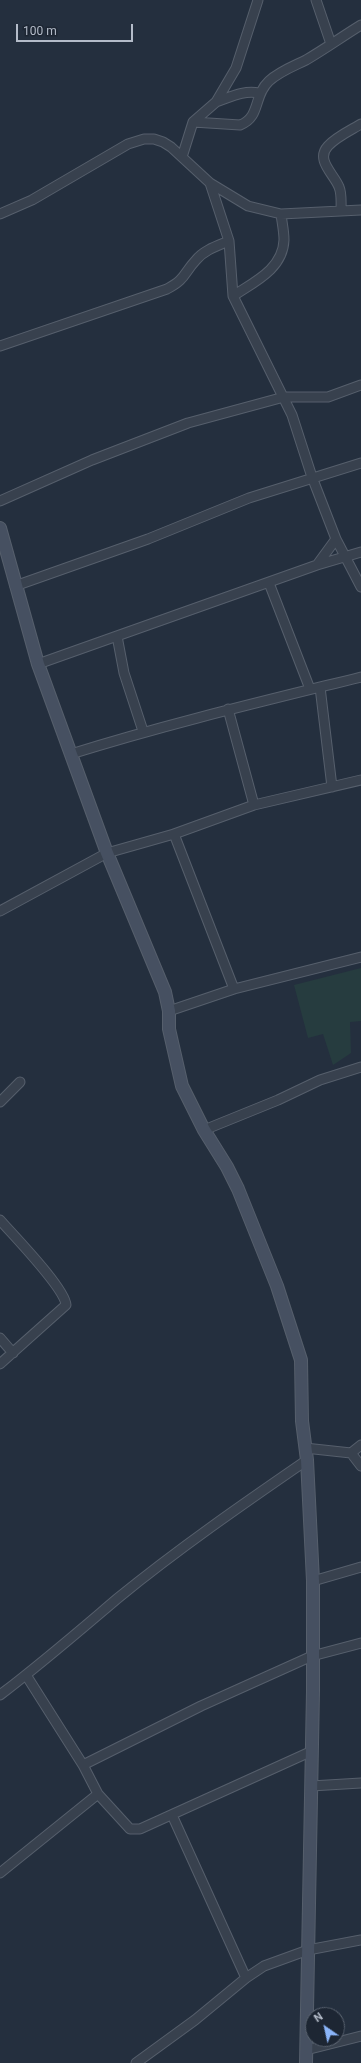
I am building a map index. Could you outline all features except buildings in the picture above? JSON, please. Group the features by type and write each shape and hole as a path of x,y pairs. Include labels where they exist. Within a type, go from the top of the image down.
{"street":[{"path":"182,157 193,122 216,102 236,68 258,0"},
{"path":"316,0 331,44"},
{"path":"193,122 240,125 247,122 252,118 259,93 276,75 361,25"},
{"path":"216,102 243,92 259,93"},
{"path":"341,211 341,193 336,180 326,167 323,160 324,152 328,145 361,124"},
{"path":"0,214 32,200 128,144 144,139 154,139 163,142 210,183 239,202 281,214 361,210"},
{"path":"210,183 229,240 233,296 284,397 298,430 312,477 336,539 361,587"},
{"path":"233,296 264,276 275,265 282,251 284,240 281,214"},
{"path":"0,346 167,289 179,283 195,260 205,251 229,240"},
{"path":"0,500 92,460 188,423 284,397 328,397 361,385"},
{"path":"15,586 141,542 250,498 312,477 361,463"},
{"path":"0,528 2,541 38,664 107,853 165,992 169,1010 169,1029 182,1086 204,1130 227,1167 241,1196 277,1286 300,1354 313,1581 312,1751 306,2063"},
{"path":"317,565 336,539"},
{"path":"38,664 317,565 345,558 361,552"},
{"path":"269,583 310,689"},
{"path":"117,636 124,673 144,732"},
{"path":"71,754 144,732 180,724 228,708 275,699 361,677"},
{"path":"320,687 332,787"},
{"path":"228,708 254,805"},
{"path":"0,912 107,853 174,834 254,805 361,780"},
{"path":"174,834 234,989"},
{"path":"169,1010 234,989 361,957"},
{"path":"204,1130 278,1100 320,1080 361,1067"},
{"path":"0,1102 20,1082"},
{"path":"0,1220 34,1258 66,1301 65,1308 0,1364"},
{"path":"0,1338 13,1353"},
{"path":"0,1695 118,1598 239,1507 306,1454 351,1453 361,1445"},
{"path":"351,1453 361,1466"},
{"path":"313,1581 361,1568"},
{"path":"83,1765 200,1706 312,1656 361,1643"},
{"path":"26,1675 83,1765 98,1794 130,1830 140,1829 312,1751"},
{"path":"311,1786 361,1783"},
{"path":"0,1873 98,1794"},
{"path":"172,1815 246,1978"},
{"path":"136,2063 195,2020 246,1978 264,1966 308,1950 361,1940"},
{"path":"306,2050 361,2036"}],"green space":[{"path":"361,968 361,1021 350,1022 351,1053 333,1065 323,1034 308,1038 294,985"}]}
